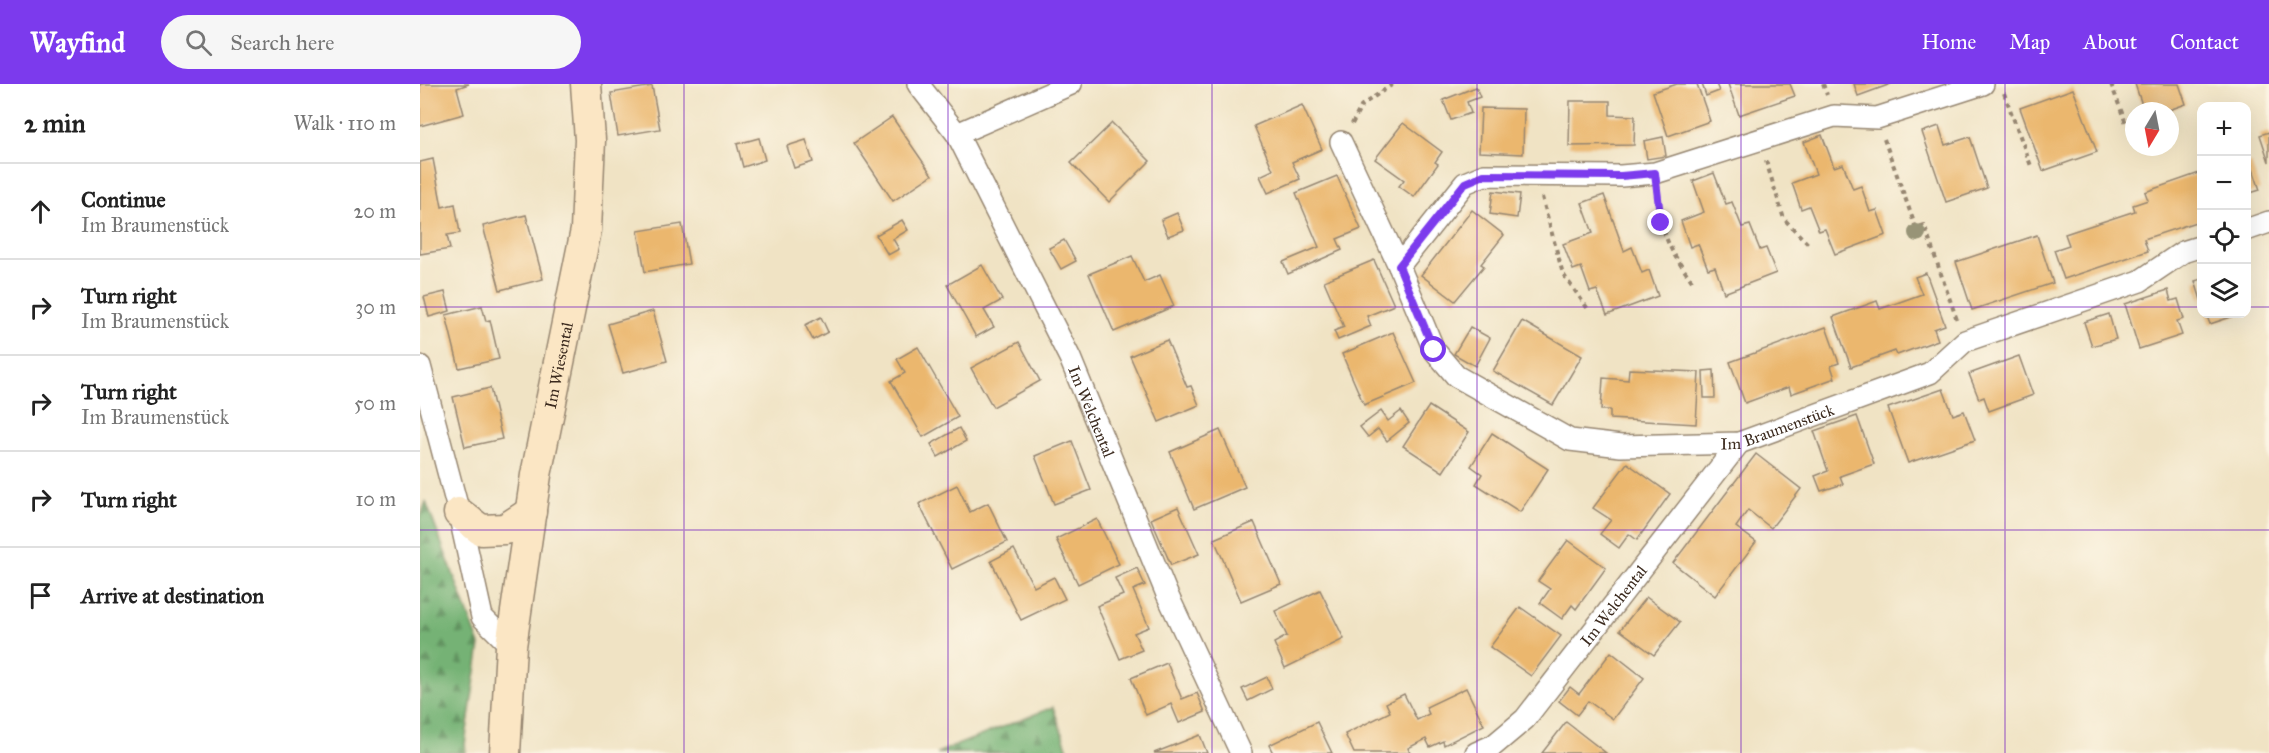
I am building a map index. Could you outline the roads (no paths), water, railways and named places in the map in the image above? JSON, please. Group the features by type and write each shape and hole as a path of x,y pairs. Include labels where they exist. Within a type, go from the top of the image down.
{"main road":[{"name":"Im Wiesental","path":"505,753 511,646 536,475 586,230 590,140 586,84"},
{"path":"459,513 481,530 505,529 531,512"}],"street":[{"name":"Im Welchental","path":"918,84 957,134 1070,358 1166,592 1241,753"},
{"path":"957,134 1071,84"},
{"path":"1399,266 1465,183 1484,175 1621,176 1655,173 1834,116 1877,118 1983,84"},
{"name":"Im Braumenstück","path":"1341,142 1399,266 1434,350 1456,376 1570,440 1621,446 1739,443 1930,373 1965,340 2140,281 2183,252 2197,248"},
{"path":"2251,229 2269,222"},
{"path":"420,366 459,513 482,617 511,646"},
{"name":"Im Welchental","path":"1476,753 1494,745 1525,719 1739,443"}]}
